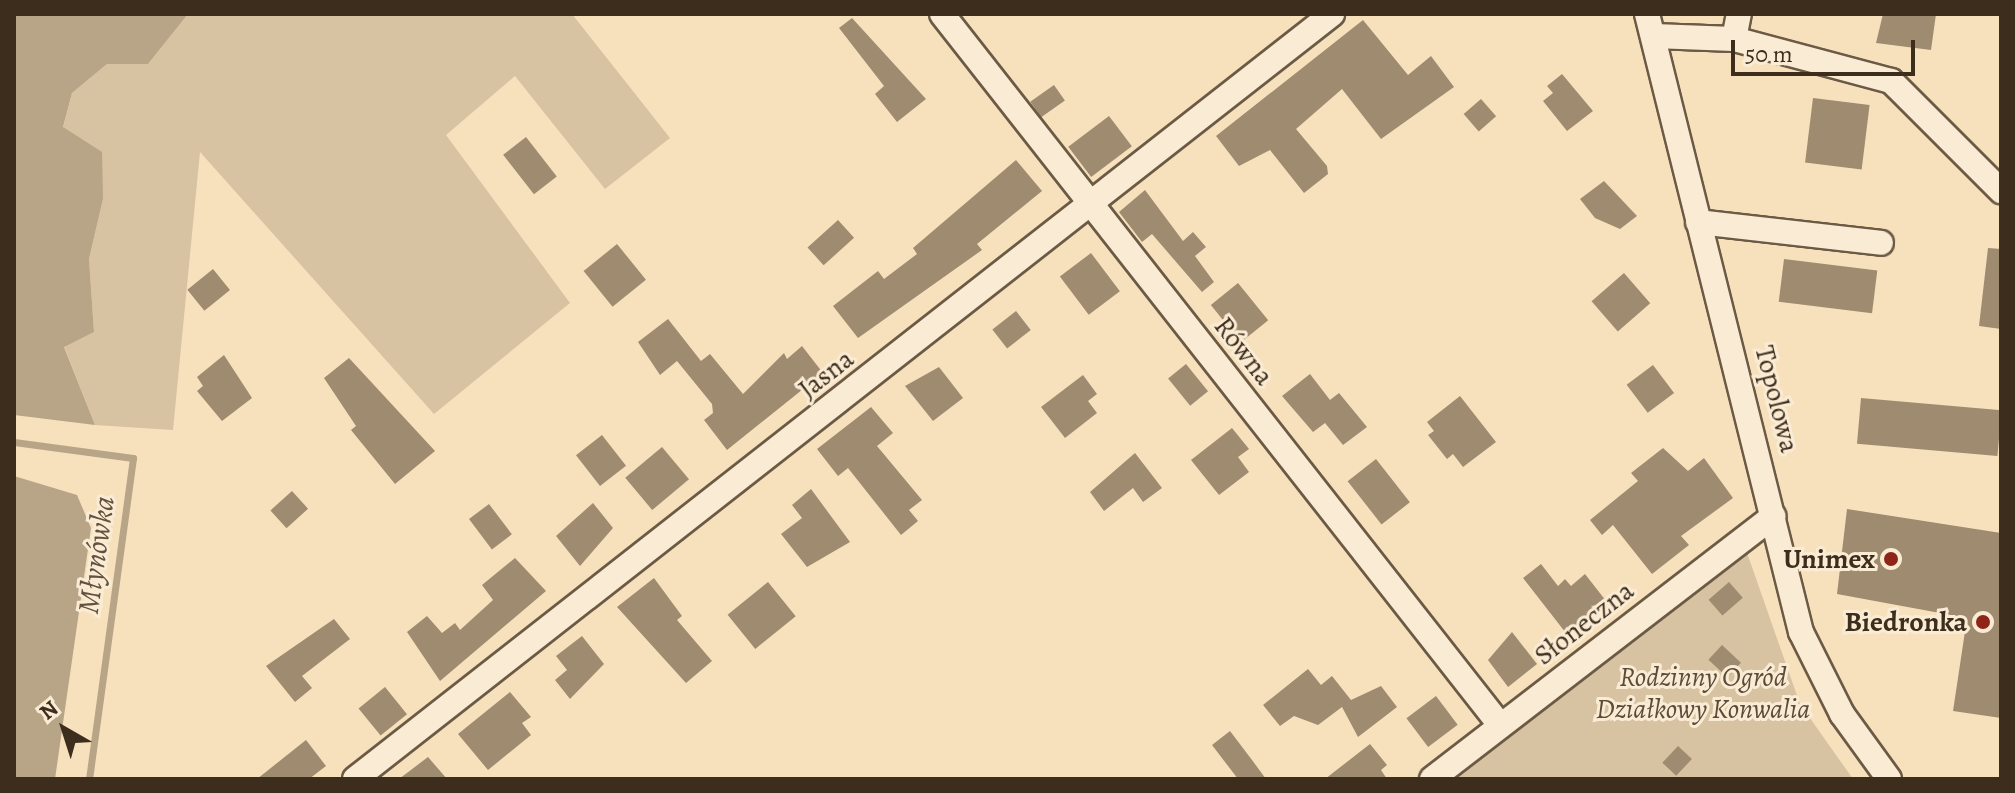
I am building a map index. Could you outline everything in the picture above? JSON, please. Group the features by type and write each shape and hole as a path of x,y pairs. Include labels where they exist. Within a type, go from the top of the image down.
{"street":[{"name":"Równa","path":"942,14 1500,725"},
{"name":"Jasna","path":"355,779 1332,14"},
{"path":"1734,39 1739,14"},
{"path":"1650,25 1734,39 1891,81 2001,191"},
{"name":"Topolowa","path":"1650,25 1801,632 1819,675 1889,779"},
{"path":"1698,222 1881,243"},
{"name":"Słoneczna","path":"1432,779 1773,516"}],"green space":[{"path":"188,14 572,14 670,138 605,189 515,76 446,135 570,303 434,414 200,152 173,430 95,425 64,346 94,332 89,259 103,199 63,128 72,93 107,64 148,64"},
{"name":"Rodzinny Ogród Działkowy Konwalia","path":"1746,550 1800,704 1853,779 1455,779"}],"shaded area":[{"path":"14,14 188,14 148,64 107,64 72,93 63,127 102,152 103,199 89,259 94,332 64,347 95,425 14,415"},
{"path":"14,476 77,495 91,528 55,779 14,779"}],"building":[{"path":"1883,14 1936,14 1931,50 1876,43"},
{"path":"852,18 926,99 897,122 875,94 884,86 839,28"},
{"path":"1363,20 1408,75 1431,56 1454,87 1381,139 1342,89 1296,129 1327,166 1328,174 1304,193 1270,150 1239,166 1216,136"},
{"path":"1562,74 1593,111 1567,131 1543,101 1553,93 1547,86"},
{"path":"1054,85 1065,101 1041,117 1030,102"},
{"path":"1813,98 1870,105 1862,169 1805,163"},
{"path":"1481,99 1496,116 1479,131 1464,114"},
{"path":"1109,116 1132,146 1091,177 1068,147"},
{"path":"526,137 557,176 534,194 503,155"},
{"path":"1016,160 1042,191 977,244 982,250 858,338 833,306 878,271 884,279 917,254 913,248"},
{"path":"1604,181 1637,216 1620,229 1595,218 1580,199"},
{"path":"1145,190 1183,241 1193,232 1206,247 1195,256 1214,282 1202,292 1152,234 1142,242 1119,212"},
{"path":"838,220 854,238 824,265 808,247"},
{"path":"617,244 646,280 613,307 584,271"},
{"path":"1988,248 2001,249 2001,329 1979,326"},
{"path":"1091,253 1120,291 1089,315 1060,276"},
{"path":"1784,259 1877,270 1872,313 1779,302"},
{"path":"213,269 230,290 204,311 187,290"},
{"path":"1624,273 1650,303 1618,331 1592,301"},
{"path":"1238,283 1268,320 1241,342 1211,305"},
{"path":"1016,311 1031,330 1007,348 992,329"},
{"path":"668,319 701,361 710,354 743,394 784,353 787,359 802,346 823,373 727,450 704,420 713,413 712,404 677,361 660,375 638,342"},
{"path":"224,355 252,398 222,421 197,391 203,386 197,377"},
{"path":"349,358 435,451 395,484 351,430 356,426 324,378"},
{"path":"1186,364 1208,391 1190,406 1168,378"},
{"path":"1653,365 1674,393 1648,413 1627,385"},
{"path":"939,367 963,398 933,421 905,386"},
{"path":"1310,374 1330,400 1339,393 1367,427 1343,445 1325,423 1313,432 1282,396"},
{"path":"1083,375 1097,394 1088,401 1097,413 1065,438 1041,407"},
{"path":"1460,396 1496,442 1463,467 1453,454 1447,459 1428,435 1434,431 1427,422"},
{"path":"1861,398 2001,410 1997,456 1857,444"},
{"path":"871,407 893,433 877,446 922,500 909,510 918,521 901,535 848,468 838,476 817,449"},
{"path":"1232,428 1249,449 1238,457 1249,472 1219,495 1191,460"},
{"path":"602,435 626,466 600,486 576,455"},
{"path":"662,447 689,479 652,510 625,478"},
{"path":"1663,448 1688,471 1704,458 1733,498 1681,536 1689,545 1652,574 1613,525 1602,535 1590,520 1638,481 1631,473"},
{"path":"1135,453 1162,488 1143,502 1133,488 1104,511 1090,492"},
{"path":"1376,459 1410,502 1381,525 1348,481"},
{"path":"811,489 850,542 807,567 781,534 802,518 792,505"},
{"path":"292,491 308,509 287,528 270,510"},
{"path":"593,503 613,528 580,566 556,536"},
{"path":"489,504 512,534 492,549 469,519"},
{"path":"1847,509 2001,533 2001,718 1953,711 1967,618 1837,594"},
{"path":"515,558 546,591 440,681 407,632 427,616 442,633 455,623 460,630 493,600 482,585"},
{"path":"1541,564 1558,586 1565,579 1571,586 1585,574 1610,606 1569,637 1523,578"},
{"path":"654,578 682,616 677,620 712,661 686,683 617,607"},
{"path":"768,582 796,616 755,649 728,615"},
{"path":"1729,582 1743,598 1722,616 1709,600"},
{"path":"334,619 350,639 302,676 312,688 295,702 266,666"},
{"path":"1512,632 1537,664 1508,687 1488,660"},
{"path":"582,636 604,664 570,699 555,680 567,670 556,656"},
{"path":"1722,645 1741,663 1727,677 1708,660"},
{"path":"1308,669 1321,685 1332,676 1351,700 1381,686 1397,707 1358,737 1342,707 1318,725 1294,716 1280,726 1263,705"},
{"path":"385,687 407,714 381,736 359,708"},
{"path":"510,692 531,717 522,723 531,735 488,770 458,734"},
{"path":"1436,696 1458,725 1428,747 1406,718"},
{"path":"1230,731 1266,779 1238,779 1212,745"},
{"path":"306,740 326,766 309,779 257,779"},
{"path":"1370,744 1387,765 1381,770 1387,779 1325,779"},
{"path":"1678,746 1692,759 1676,776 1662,763"},
{"path":"428,757 447,779 399,779"}],"waterway":[{"name":"Młynówka","path":"14,442 133,458 89,779"}],"place":[{"name":"Unimex","path":"1891,559"},
{"name":"Biedronka","path":"1983,622"}]}
